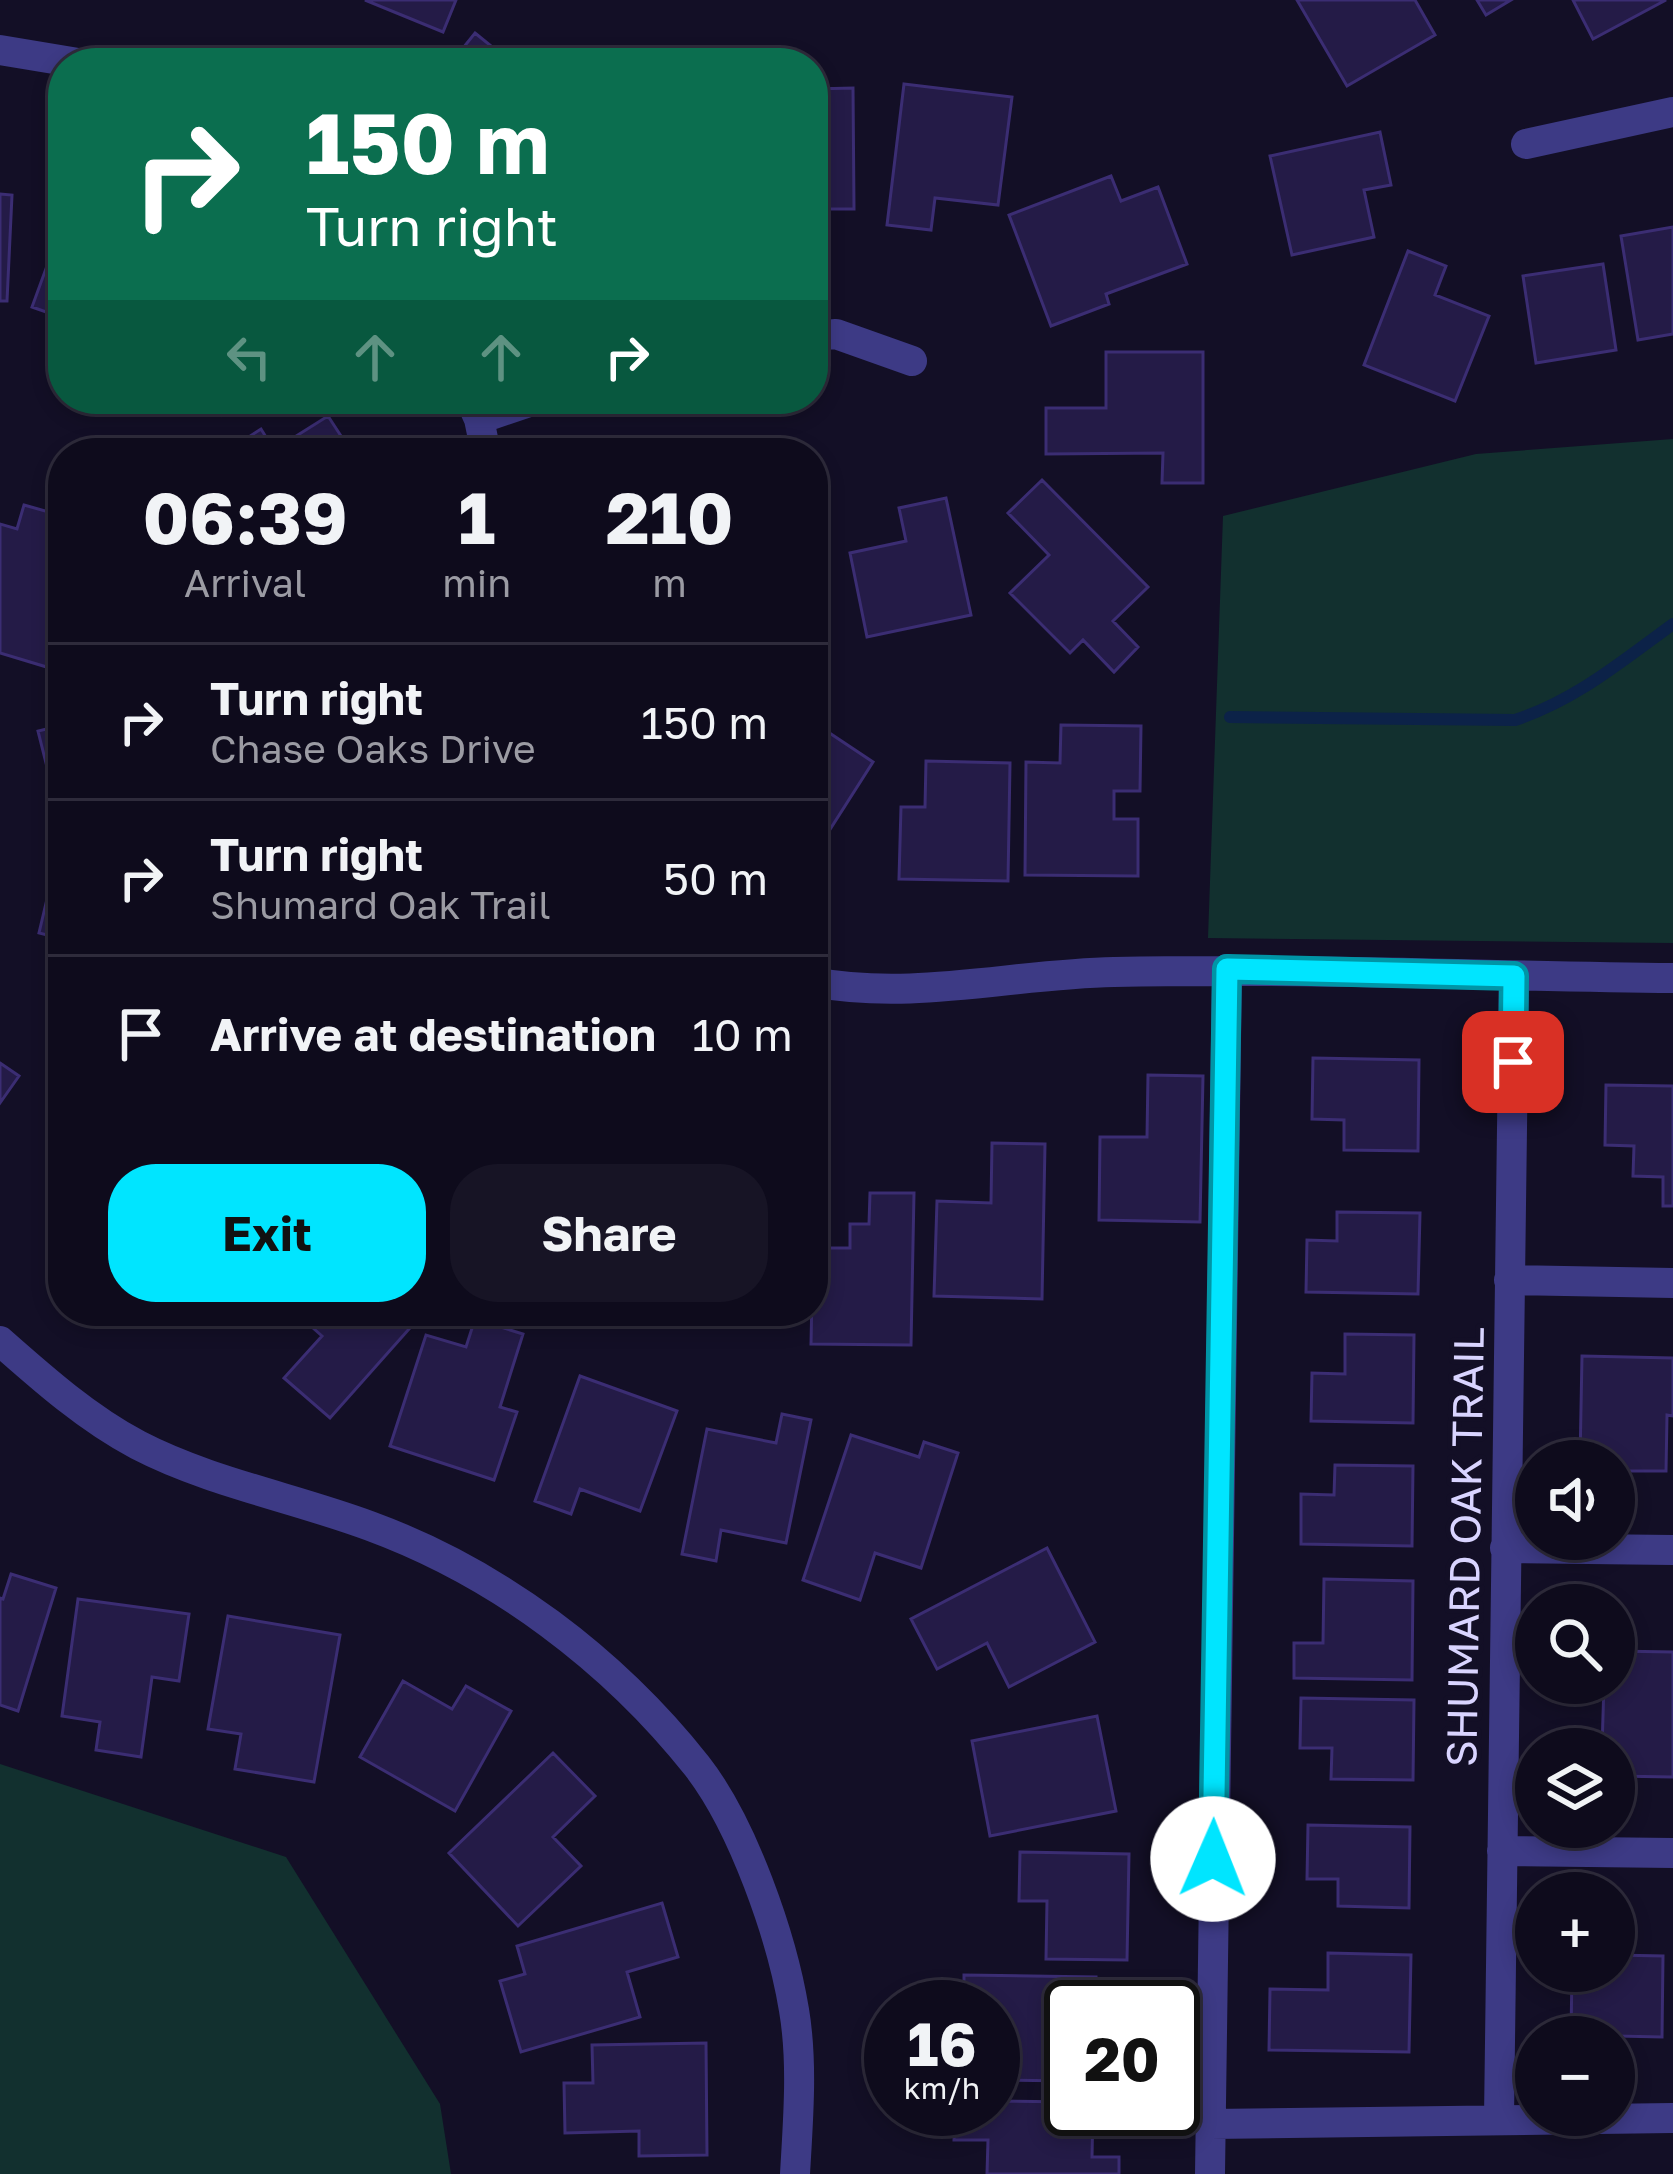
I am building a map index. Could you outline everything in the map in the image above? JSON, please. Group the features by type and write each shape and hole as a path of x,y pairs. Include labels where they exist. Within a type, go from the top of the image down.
{"street":[{"path":"0,50 48,58"},
{"path":"1526,144 1673,112"},
{"path":"828,335 912,361"},
{"path":"1210,2174 1227,969"},
{"path":"828,984 880,992 1105,972 1227,969 1673,978"},
{"name":"SHUMARD OAK TRAIL","path":"1499,2118 1514,976"},
{"path":"1509,1280 1673,1283"},
{"path":"0,1341 61,1394 139,1445 254,1489 372,1526 464,1568 553,1625 632,1695 699,1769 739,1840 772,1919 795,2012 796,2174"},
{"path":"1504,1548 1673,1550"},
{"path":"1502,1852 1673,1853"},
{"path":"1210,2124 1673,2118"}],"green space":[{"path":"1673,439 1673,943 1208,938 1223,516 1476,454"},
{"path":"0,1764 286,1857 440,2104 451,2174 0,2174"}],"building":[{"path":"365,0 456,0 443,32"},
{"path":"1297,0 1415,0 1435,35 1347,86"},
{"path":"1477,0 1511,0 1486,15"},
{"path":"1573,0 1666,0 1593,39"},
{"path":"475,33 494,48 463,48"},
{"path":"904,84 1012,97 998,205 935,198 931,230 887,225"},
{"path":"853,88 854,209 828,209 828,89"},
{"path":"1380,132 1391,185 1364,190 1374,237 1292,255 1270,156"},
{"path":"1111,176 1121,201 1158,187 1187,264 1106,294 1109,304 1051,326 1009,215"},
{"path":"0,194 12,195 7,301 0,301"},
{"path":"1673,227 1673,334 1638,340 1621,236"},
{"path":"1408,251 1446,266 1435,295 1489,316 1455,401 1364,365"},
{"path":"48,263 48,313 32,307"},
{"path":"1603,264 1616,350 1536,363 1523,276"},
{"path":"1106,352 1203,352 1203,483 1162,483 1163,453 1046,454 1046,408 1106,408"},
{"path":"328,416 342,438 293,438"},
{"path":"1042,480 1148,587 1113,621 1138,647 1114,672 1083,640 1070,653 1010,593 1049,555 1008,513"},
{"path":"946,498 971,615 867,637 850,553 906,541 899,508"},
{"path":"24,505 48,512 48,667 0,653 0,524 17,529"},
{"path":"1061,725 1141,726 1140,791 1114,791 1114,819 1138,819 1138,876 1025,875 1026,762 1060,763"},
{"path":"48,729 48,771 38,731"},
{"path":"828,732 873,762 828,832"},
{"path":"926,761 1010,763 1008,881 899,879 901,807 925,807"},
{"path":"48,895 48,935 39,933"},
{"path":"1313,1058 1419,1060 1418,1151 1344,1150 1344,1120 1312,1119"},
{"path":"0,1063 19,1076 0,1103"},
{"path":"1148,1075 1203,1076 1200,1222 1099,1220 1100,1137 1147,1137"},
{"path":"1606,1085 1673,1086 1673,1206 1663,1206 1663,1177 1633,1176 1634,1146 1605,1145"},
{"path":"992,1143 1045,1144 1042,1299 934,1296 937,1201 991,1203"},
{"path":"870,1193 914,1193 911,1345 811,1344 811,1326 828,1326 828,1248 850,1248 850,1224 869,1224"},
{"path":"1337,1212 1420,1213 1418,1294 1306,1292 1307,1240 1337,1241"},
{"path":"311,1326 412,1326 330,1418 284,1378 322,1336"},
{"path":"473,1326 497,1326 523,1334 500,1407 517,1412 494,1480 390,1446 426,1335 466,1347"},
{"path":"1345,1334 1414,1335 1413,1423 1311,1421 1312,1373 1345,1374"},
{"path":"1582,1356 1673,1358 1666,1471 1635,1471 1635,1440 1580,1440"},
{"path":"580,1376 677,1411 640,1511 580,1489 571,1514 535,1501"},
{"path":"782,1414 811,1420 786,1543 721,1530 716,1561 682,1554 707,1429 776,1443"},
{"path":"851,1435 919,1457 924,1442 958,1453 921,1568 875,1553 860,1600 803,1580"},
{"path":"1335,1465 1413,1466 1412,1546 1301,1544 1301,1494 1334,1495"},
{"path":"1047,1548 1095,1642 1009,1687 987,1643 937,1669 911,1619"},
{"path":"11,1574 56,1588 18,1711 0,1705 0,1598"},
{"path":"1324,1579 1413,1581 1412,1680 1294,1678 1294,1643 1323,1643"},
{"path":"78,1599 189,1614 179,1681 152,1677 141,1757 96,1750 100,1722 62,1716"},
{"path":"228,1616 340,1635 314,1782 235,1769 241,1734 208,1729"},
{"path":"1635,1651 1673,1652 1673,1777 1635,1776 1635,1728 1603,1728 1603,1704 1635,1704"},
{"path":"403,1681 452,1709 466,1686 511,1711 455,1811 360,1757"},
{"path":"1301,1698 1414,1700 1413,1780 1331,1779 1332,1748 1300,1748"},
{"path":"1097,1716 1116,1811 990,1836 972,1741"},
{"path":"553,1753 595,1796 553,1837 581,1866 518,1926 449,1853"},
{"path":"1308,1825 1410,1827 1409,1908 1338,1906 1338,1879 1307,1879"},
{"path":"1020,1852 1129,1854 1127,1960 1046,1959 1047,1901 1019,1901"},
{"path":"662,1903 678,1957 627,1972 640,2017 521,2052 500,1981 525,1974 517,1946"},
{"path":"1328,1953 1411,1955 1409,2052 1269,2050 1270,1989 1328,1990"},
{"path":"1635,1955 1663,1956 1662,2037 1635,2036 1635,2016 1571,2016 1572,1992 1635,1992"},
{"path":"964,1975 1096,1977 1044,1980 1044,2081 1020,2080 1020,1980 964,1980"},
{"path":"706,2043 707,2155 639,2156 639,2131 565,2133 564,2083 593,2083 592,2045"},
{"path":"1020,2101 1044,2102 1044,2136 1092,2136 1092,2157 1119,2157 1119,2174 987,2174 988,2140 954,2140 954,2136 1020,2136"}],"waterway":[{"path":"1230,717 1515,720 1578,691 1673,624"}],"route":[{"path":"1213,1859 1227,969 1514,976 1513,1062"}]}
